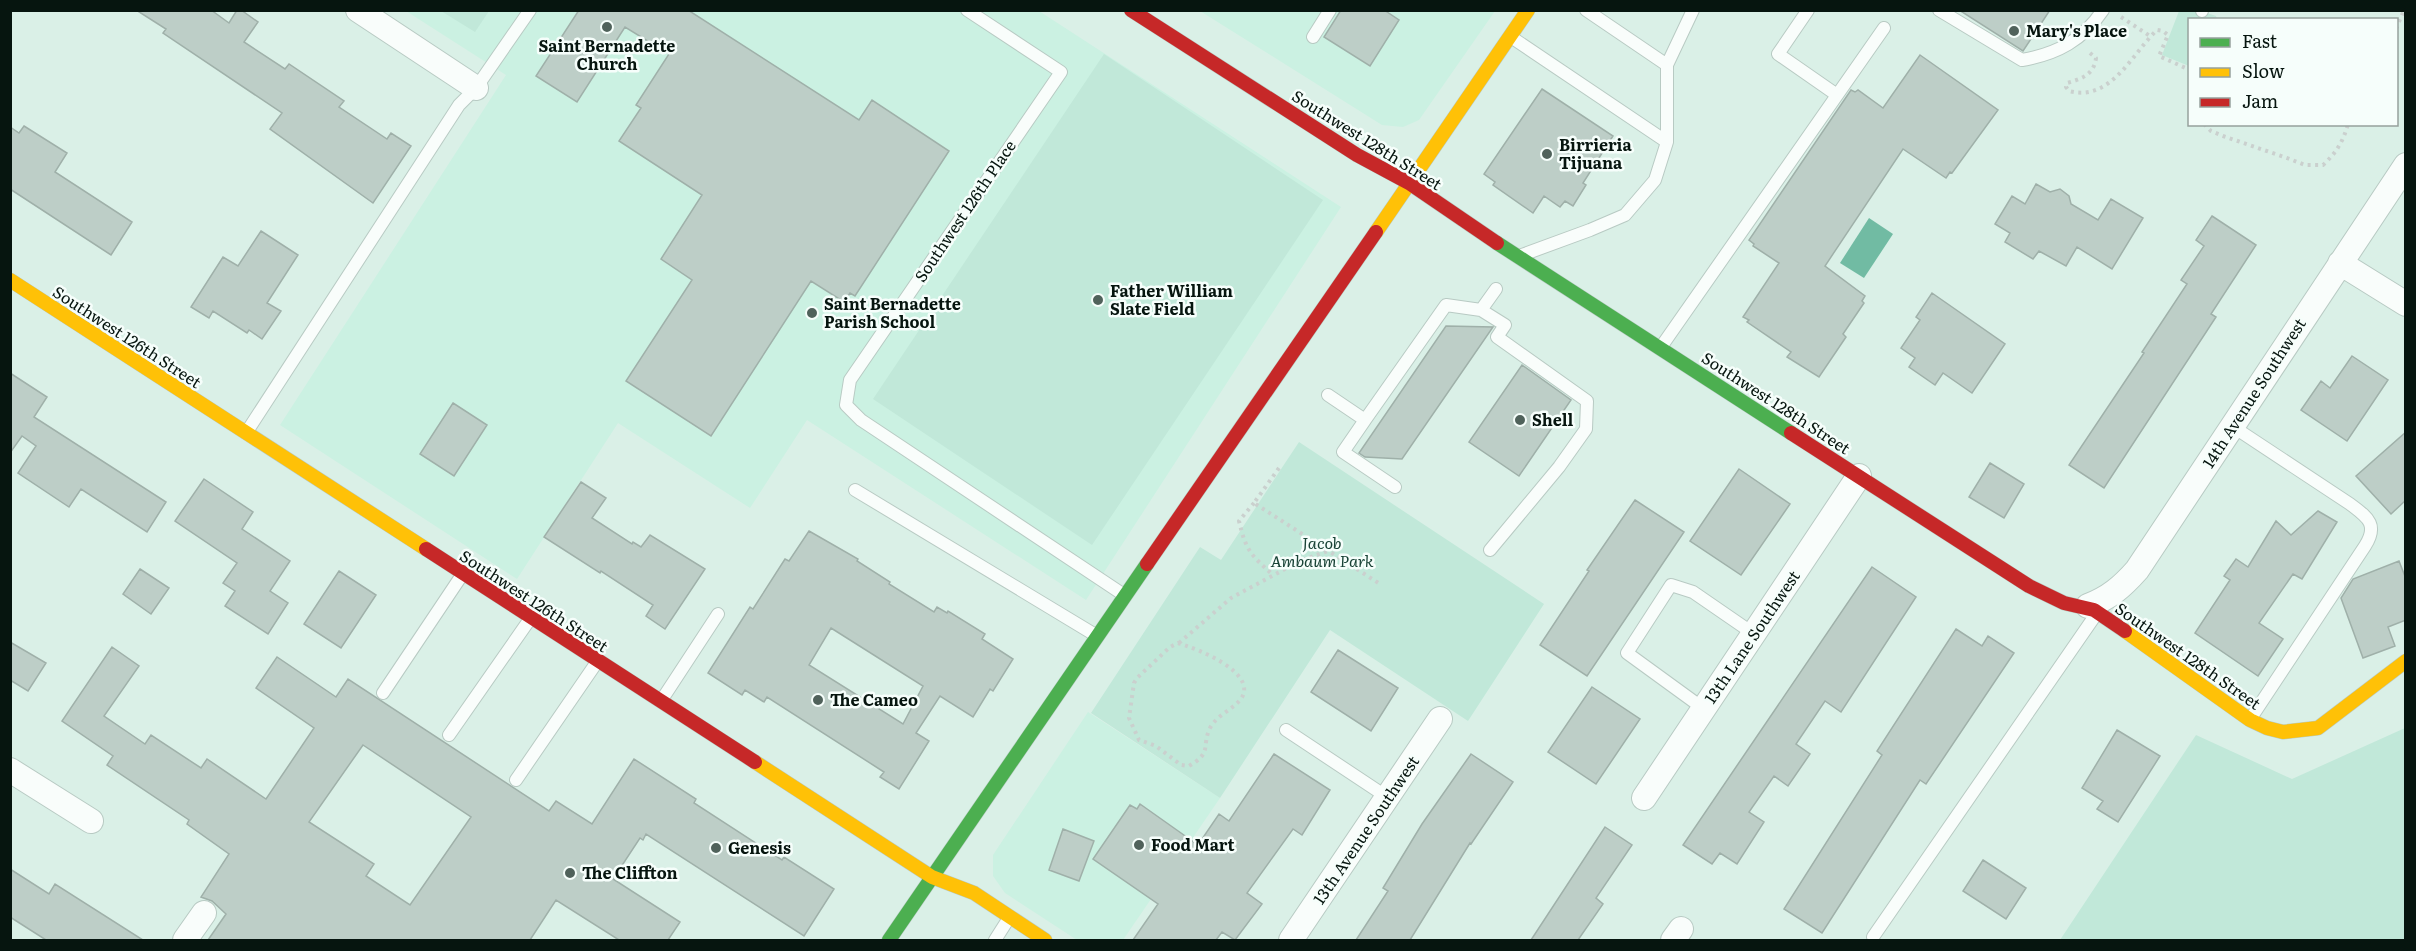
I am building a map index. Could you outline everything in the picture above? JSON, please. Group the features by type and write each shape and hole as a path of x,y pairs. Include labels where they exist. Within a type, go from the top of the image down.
{"street":[{"path":"358,10 477,88"},
{"name":"Southwest 128th Street","path":"1131,10 1349,149 1409,183 1660,348 2052,599 2093,609 2250,720 2269,730 2284,733 2319,728 2406,661"},
{"path":"889,940 1528,10"},
{"name":"14th Avenue Southwest","path":"2093,609 2121,589 2137,570 2406,165"},
{"path":"2340,262 2406,304"},
{"name":"Southwest 126th Street","path":"10,280 932,877 974,893 1045,940"},
{"name":"13th Lane Southwest","path":"1644,798 1859,476"},
{"name":"13th Avenue Southwest","path":"1291,940 1440,719"},
{"path":"10,770 92,821"},
{"path":"185,940 204,913"}],"lane":[{"path":"245,434 459,105 477,88 530,10"},
{"name":"Southwest 126th Place","path":"967,10 1060,72 850,380 846,405 861,420 1126,596"},
{"path":"1318,38 1330,10"},
{"path":"1586,10 1667,65"},
{"path":"1518,256 1625,215 1655,180 1667,142 1667,65 1694,10"},
{"path":"1808,10 1778,54 1837,95"},
{"path":"1939,10 2022,60 2047,56 2077,39 2096,22 2103,10"},
{"path":"1660,348 1884,28"},
{"path":"1511,37 1667,142"},
{"path":"1481,310 1496,289"},
{"path":"1395,487 1343,452 1446,304 1481,310 1505,325 1497,337 1587,401 1586,429 1559,468 1490,550"},
{"path":"1328,395 1365,420"},
{"path":"2232,426 2350,504 2365,516 2372,527 2372,536 2366,546 2250,720"},
{"path":"855,490 1098,637"},
{"path":"383,693 463,574"},
{"path":"1704,709 1627,654 1671,585 1693,592 1754,634"},
{"path":"1873,937 2093,609"},
{"path":"661,702 718,614"},
{"path":"449,735 531,618"},
{"path":"516,780 597,661"},
{"path":"1286,730 1388,797"},
{"path":"995,940 1010,917"}],"path":[{"path":"2398,26 2404,10"},
{"path":"2124,19 2150,36"},
{"path":"2077,39 2096,58 2095,64 2084,78 2067,83 2066,87 2069,91 2089,93 2102,89 2115,79 2157,30 2163,31 2168,36 2159,56 2188,69"},
{"path":"2206,126 2223,136 2305,165 2323,165 2335,154 2344,140 2348,126"},
{"path":"1273,575 1251,555 1244,544 1239,521 1279,468"},
{"path":"1254,503 1380,584"},
{"path":"1178,643 1208,653 1222,661 1240,680 1243,689 1243,696 1238,702 1217,719 1210,728 1207,750 1189,766 1181,765 1156,746 1139,740 1129,718 1134,683 1137,678 1170,647 1178,643 1231,598 1300,561 1328,551"}],"shaded area":[{"name":"Saint Bernadette Parish School","path":"406,11 1039,11 1341,207 1086,600 807,420 750,508 618,423 517,579 280,425 506,75"},
{"path":"1200,11 1495,11 1419,120 1403,127 1382,125"},
{"path":"1869,218 1893,234 1864,278 1840,263"},
{"path":"1088,712 1220,798 1123,940 1077,940 1005,893 993,876 993,855"}],"green space":[{"path":"441,11 489,11 475,32"},
{"path":"2179,11 2201,11 2216,16 2217,18 2188,18 2188,66 2162,55"},
{"name":"Father William Slate Field","path":"1104,54 1323,200 1092,545 873,399"},
{"name":"Jacob Ambaum Park","path":"1299,442 1544,604 1468,721 1330,630 1220,798 1091,713 1200,547 1221,560"},
{"path":"2405,728 2405,940 2060,940 2196,735 2292,779"}],"building":[{"path":"136,10 211,10 229,23 237,10 241,10 258,22 244,42 285,69 289,64 344,101 339,107 387,139 391,133 411,146 373,203 270,129 282,113 163,33 166,29"},
{"path":"579,10 688,10 859,120 872,100 949,151 855,296 850,293 844,302 811,281 711,436 626,381 692,280 661,259 702,195 619,141 641,108 636,105 669,54 625,27 577,102 536,76"},
{"path":"1341,10 1384,10 1399,20 1370,66 1324,37"},
{"name":"Mary's Place","path":"1959,10 2050,10 2023,51"},
{"path":"1920,55 1998,110 1946,178 1903,149 1825,266 1865,296 1862,301 1864,303 1843,334 1846,337 1819,377 1787,357 1791,352 1743,317 1779,263 1753,246 1754,244 1749,240 1851,90 1855,92 1858,90 1883,108"},
{"name":"Birrieria Tijuana","path":"1542,89 1613,136 1583,183 1586,185 1573,206 1565,201 1560,207 1544,196 1533,213 1493,185 1495,182 1484,174"},
{"path":"24,126 67,153 55,172 132,222 111,255 10,189 10,127 19,133"},
{"path":"2036,184 2050,192 2060,189 2069,196 2071,204 2098,220 2111,199 2143,218 2112,269 2077,247 2066,266 2039,251 2033,259 2005,242 2010,233 1995,224 2012,196 2025,204"},
{"path":"2212,216 2256,245 2211,314 2216,317 2104,488 2069,465 2187,284 2181,280 2204,246 2196,240"},
{"path":"261,231 298,255 267,303 281,311 262,339 249,330 247,333 213,311 209,318 191,307 223,257 238,266"},
{"path":"1932,293 2005,344 1972,393 1943,373 1935,385 1909,367 1915,358 1901,348 1920,320 1916,317"},
{"path":"1446,326 1493,327 1402,459 1365,457 1359,453"},
{"path":"2352,356 2388,380 2347,441 2301,410 2321,381 2330,388"},
{"name":"Shell","path":"1522,365 1571,400 1519,476 1469,442"},
{"path":"10,373 47,397 34,417 166,502 147,532 81,489 69,507 18,473 36,446 22,436 10,453"},
{"path":"453,403 487,425 454,476 420,454"},
{"path":"2406,432 2406,500 2391,514 2356,476"},
{"path":"1990,463 2024,484 2004,518 1969,497"},
{"path":"1739,469 1790,504 1741,575 1690,541"},
{"path":"204,479 253,512 242,529 290,561 270,591 288,603 268,634 225,606 235,591 223,583 237,563 175,521"},
{"path":"581,482 606,498 592,518 632,544 633,542 641,547 650,535 705,569 665,629 646,616 653,605 544,537"},
{"path":"1635,500 1684,532 1587,676 1540,645"},
{"path":"2318,511 2337,522 2302,579 2293,574 2259,623 2283,639 2258,676 2195,633 2230,580 2224,576 2236,559 2248,567 2276,521 2291,535"},
{"path":"809,531 858,559 857,561 890,582 889,584 934,612 937,607 947,613 948,611 985,634 982,639 1013,659 993,691 990,689 973,717 940,696 916,733 929,741 899,789 880,777 884,772 767,697 764,702 745,690 742,695 708,673 750,607 753,609 785,559 789,561","holes":["831,628 923,686 903,724 809,665"]},
{"path":"2399,561 2406,579 2406,620 2388,627 2395,646 2363,658 2341,598 2353,579"},
{"path":"1872,567 1916,597 1841,712 1825,701 1796,744 1810,754 1788,786 1774,776 1749,812 1764,822 1737,864 1720,853 1712,864 1683,845"},
{"path":"140,569 169,588 151,614 123,594"},
{"path":"339,571 376,595 341,648 304,624"},
{"path":"1956,629 1982,646 1988,636 2014,653 1926,784 1920,780 1822,933 1784,909 1882,755 1877,751"},
{"path":"10,642 46,663 28,691 10,680"},
{"path":"112,647 139,666 104,716 145,744 151,735 201,768 207,759 266,799 314,728 256,688 277,657 336,697 348,679 549,811 556,801 592,824 634,759 696,799 694,803 782,860 784,857 834,889 804,936 646,834 643,840 640,838 613,879 680,922 668,940 619,940 556,900 530,940 208,940 226,914 212,901 201,897 229,854 187,824 189,820 107,765 113,756 62,721","holes":["363,745 471,817 410,905 366,876 374,864 309,822"]},
{"path":"1338,650 1398,688 1371,731 1311,692"},
{"path":"1592,687 1640,719 1596,784 1548,752"},
{"path":"2117,730 2160,756 2118,822 2097,809 2103,801 2082,788"},
{"path":"1274,754 1330,790 1302,835 1293,829 1247,893 1262,904 1235,940 1222,932 1216,940 1133,940 1158,904 1093,859 1130,805 1137,809 1140,804 1198,845 1219,814 1229,821"},
{"path":"1471,754 1513,782 1470,843 1410,940 1356,940 1388,891 1383,888 1422,824"},
{"path":"1605,827 1632,845 1596,898 1603,904 1578,940 1531,940"},
{"path":"1063,829 1094,841 1079,881 1049,870"},
{"path":"1983,860 2026,888 2006,919 1963,891"},
{"path":"10,869 49,894 55,884 143,940 46,940 10,917"}],"traffic: fast":[{"path":"1497,243 1791,433"},
{"path":"889,940 1147,564"}],"traffic: slow":[{"path":"1376,232 1528,10"},
{"path":"10,280 426,549"},
{"path":"2125,631 2250,720 2283,732 2318,728 2406,661"},
{"path":"755,762 932,877 974,893 1045,940"}],"traffic: jam":[{"path":"1131,10 1357,155 1409,183 1497,243"},
{"path":"1147,564 1376,232"},
{"path":"1791,433 2029,586 2064,603 2094,610 2125,631"},
{"path":"426,549 755,762"}],"place":[{"name":"Saint Bernadette Church","path":"607,27"},
{"name":"Mary's Place","path":"2014,31"},
{"name":"Birrieria Tijuana","path":"1547,154"},
{"name":"Father William Slate Field","path":"1098,300"},
{"name":"Saint Bernadette Parish School","path":"812,313"},
{"name":"Shell","path":"1520,420"},
{"name":"The Cameo","path":"818,700"},
{"name":"Food Mart","path":"1139,845"},
{"name":"Genesis","path":"716,848"},
{"name":"The Cliffton","path":"570,873"}]}
